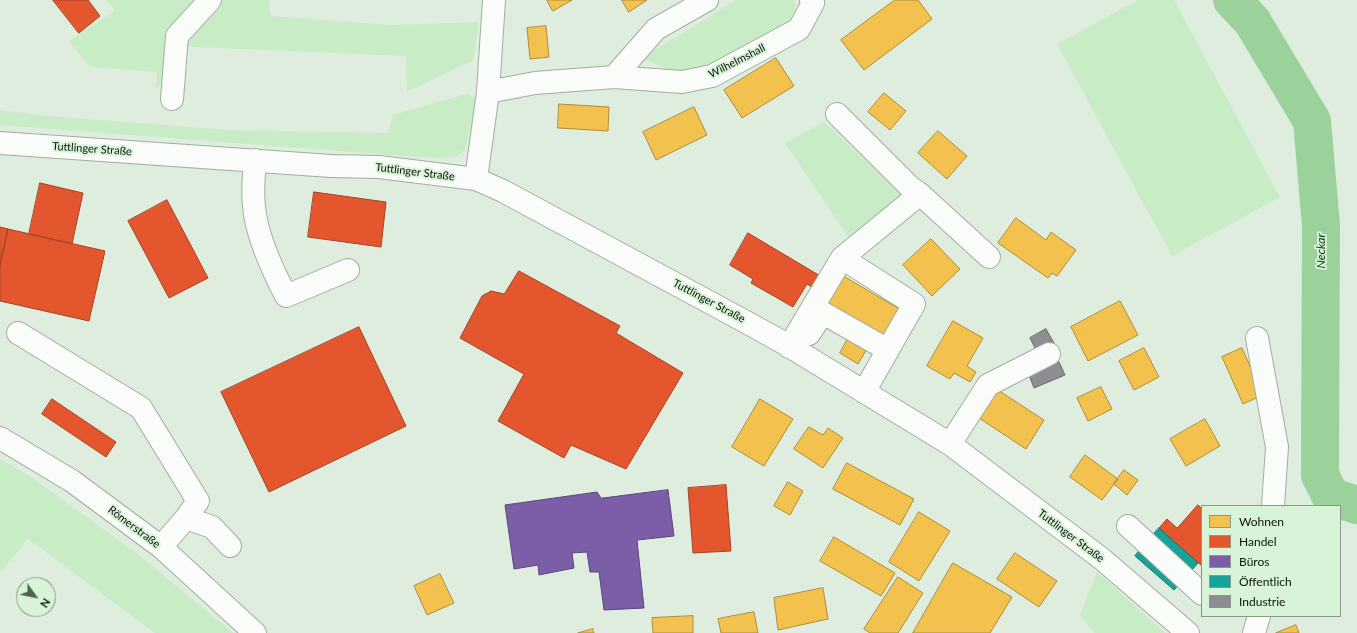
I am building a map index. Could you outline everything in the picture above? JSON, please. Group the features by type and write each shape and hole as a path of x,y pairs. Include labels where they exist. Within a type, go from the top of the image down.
{"street":[{"path":"172,99 177,36 210,0"},
{"path":"476,179 488,92 494,0"},
{"path":"614,77 656,29 707,0"},
{"name":"Wilhelmshall","path":"488,92 535,82 614,77 682,82 712,76 799,29 813,4 811,0"},
{"path":"837,114 910,187 920,194 989,257"},
{"name":"Tuttlinger Straße","path":"0,143 331,166 379,167 476,179 516,198 746,322 950,444 1102,559 1188,633"},
{"path":"255,160 254,206 257,220 273,272 286,296 348,270"},
{"path":"793,349 842,258 920,194"},
{"path":"842,258 914,304 864,392"},
{"path":"793,349 823,313 888,350"},
{"path":"18,333 141,408 198,501 186,518 162,546"},
{"path":"1256,338 1277,447 1273,505"},
{"path":"950,444 988,385 1048,354"},
{"name":"Römerstraße","path":"0,438 72,481 162,546 255,633"},
{"path":"186,518 212,526 230,546"},
{"path":"1128,526 1201,593"},
{"path":"1254,633 1259,617"}],"green space":[{"path":"106,0 269,0 271,16 391,25 479,22 473,60 407,92 406,56 195,47 168,44 164,81 156,88 157,72 90,67 69,41 115,11"},
{"path":"736,0 794,0 795,9 787,25 705,67 674,72 642,58"},
{"path":"1138,0 1174,0 1280,197 1172,256 1057,44"},
{"path":"467,94 477,100 465,149 455,157 432,158 0,125 0,110 48,116 229,130 388,133 393,115"},
{"path":"824,122 902,195 850,239 785,143"},
{"path":"0,459 28,475 138,554 233,633 155,633 28,539 0,573"},
{"path":"1097,572 1165,633 1095,633 1080,615"}],"building: Wohnen":[{"path":"547,0 572,0 553,11"},
{"path":"622,0 647,0 629,12"},
{"path":"895,0 918,0 932,19 864,70 841,40"},
{"path":"546,26 549,57 530,59 527,28"},
{"path":"776,58 794,86 742,118 724,90"},
{"path":"884,93 906,111 890,130 868,112"},
{"path":"559,104 609,107 608,131 558,128"},
{"path":"694,107 707,135 656,160 643,132"},
{"path":"938,131 967,156 947,179 918,153"},
{"path":"1016,218 1046,240 1051,232 1076,250 1057,276 1052,273 1048,278 998,243"},
{"path":"931,239 960,269 932,296 903,265"},
{"path":"840,274 901,310 883,340 822,304"},
{"path":"1120,301 1138,335 1088,361 1071,327"},
{"path":"953,321 983,338 967,366 976,372 970,382 954,373 950,379 927,366"},
{"path":"850,335 868,347 858,364 840,353"},
{"path":"1144,348 1159,377 1134,390 1119,361"},
{"path":"1242,348 1263,395 1243,404 1222,357"},
{"path":"1101,387 1112,409 1088,421 1077,398"},
{"path":"998,390 1044,420 1026,449 979,418"},
{"path":"760,399 793,419 764,466 732,447"},
{"path":"1205,419 1220,446 1186,466 1170,439"},
{"path":"809,427 823,435 828,428 843,438 823,468 794,449"},
{"path":"1085,455 1118,479 1102,500 1070,477"},
{"path":"847,463 914,499 900,525 833,489"},
{"path":"1124,470 1138,480 1127,495 1114,484"},
{"path":"788,482 803,491 790,515 774,506"},
{"path":"919,512 950,531 919,581 889,562"},
{"path":"834,537 895,573 881,596 820,561"},
{"path":"1015,553 1057,581 1039,607 997,579"},
{"path":"953,563 1012,597 990,633 913,633"},
{"path":"440,574 454,603 427,615 414,586"},
{"path":"898,577 923,593 898,633 870,633 864,629"},
{"path":"823,588 828,619 778,630 774,598"},
{"path":"754,612 758,633 721,633 718,619"},
{"path":"693,616 693,633 653,633 652,618"},
{"path":"1296,625 1299,633 1276,633"},
{"path":"593,629 594,633 578,633"}],"building: Handel":[{"path":"53,0 88,0 100,16 79,33"},
{"path":"40,183 83,193 72,244 29,234"},
{"path":"314,192 386,202 381,247 308,237"},
{"path":"167,200 208,278 169,298 128,221"},
{"path":"0,227 8,229 0,265"},
{"path":"8,229 105,251 89,321 0,301 0,265"},
{"path":"748,233 822,277 815,289 807,284 793,307 751,283 753,279 730,265"},
{"path":"519,271 620,326 616,333 683,373 626,469 571,445 564,458 498,421 524,374 460,338 482,296 491,291 504,294"},
{"path":"359,327 406,426 269,492 221,392"},
{"path":"52,399 116,442 106,457 42,414"},
{"path":"726,485 731,551 693,553 688,488"},
{"path":"1198,505 1201,508 1201,565 1159,528 1167,519 1177,528"}],"building: Büros":[{"path":"668,490 674,536 637,540 644,608 604,610 599,572 590,572 587,552 572,553 574,568 539,575 538,565 514,569 505,505 597,492 601,498"}],"building: Öffentlich":[{"path":"1159,528 1198,563 1174,590 1135,556"}],"building: Industrie":[{"path":"1046,329 1055,345 1038,354 1030,338"},
{"path":"1059,362 1065,375 1034,388 1029,375"}],"waterway":[{"name":"Neckar","path":"1232,0 1252,21 1312,121 1321,226 1320,475 1331,497 1357,505"}]}
